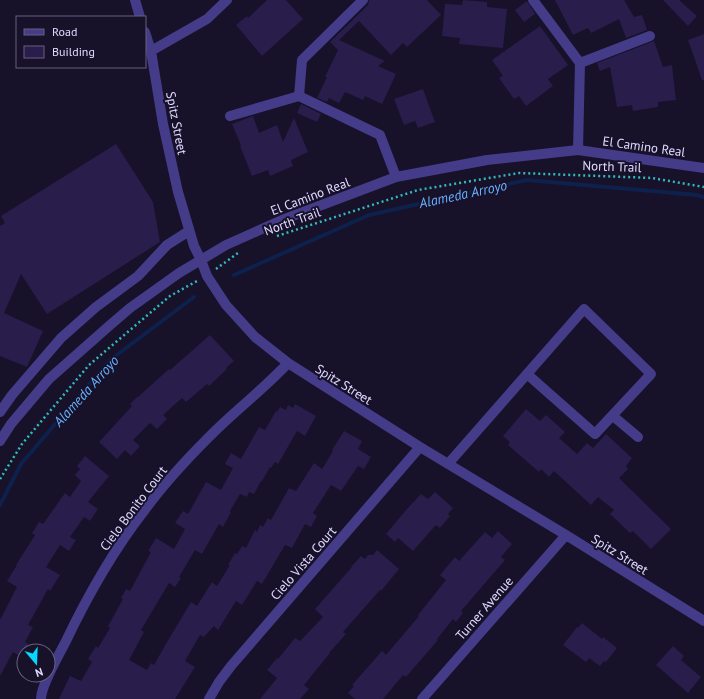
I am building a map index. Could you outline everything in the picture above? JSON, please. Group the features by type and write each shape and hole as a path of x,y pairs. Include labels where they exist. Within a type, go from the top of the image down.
{"street":[{"path":"135,0 140,16"},
{"path":"151,51 207,19 227,0"},
{"path":"299,96 302,60 363,0"},
{"path":"533,0 580,63 578,150"},
{"name":"Spitz Street","path":"146,35 151,51 163,124 178,192 194,246 207,276 226,306 254,337 288,363 420,447 566,535 704,621"},
{"path":"580,63 650,36"},
{"path":"230,116 299,96 380,135 396,177"},
{"name":"El Camino Real","path":"0,441 11,424 49,379 130,308 179,273 226,245 282,220 396,177 487,160 578,150 704,168"},
{"path":"0,412 12,395 61,338 96,307 138,276 167,244 189,231"},
{"path":"448,464 584,309 651,374 595,434 527,374"},
{"name":"Cielo Bonito Court","path":"41,699 46,682 78,616 109,562 144,510 176,471 208,437 288,363"},
{"path":"613,416 638,437"},
{"name":"Cielo Vista Court","path":"209,699 231,666 420,447"},
{"name":"Turner Avenue","path":"422,699 566,535"}],"path":[{"name":"North Trail","path":"276,237 418,190 519,174 652,178 704,187"},
{"path":"0,479 22,444 89,365 170,296 207,276 241,252"}],"building":[{"path":"267,0 286,0 303,19 262,56 236,25 247,16 248,18"},
{"path":"369,0 427,0 441,15 407,47 403,43 391,55 359,21 339,40 385,61 378,66 396,74 382,104 365,96 363,100 345,92 339,103 329,98 327,102 317,98 338,50 330,42 368,5"},
{"path":"463,0 487,2 487,7 507,9 503,48 459,44 460,38 442,36 445,4 462,5"},
{"path":"555,0 624,0 634,17 642,15 647,30 626,38 619,19 591,33 588,28 573,35"},
{"path":"663,0 679,0 697,16 688,26"},
{"path":"527,1 535,14 524,22 515,10"},
{"path":"540,26 568,65 548,79 553,86 526,106 519,96 514,99 499,78 503,76 492,60"},
{"path":"704,34 704,80 702,80 688,40"},
{"path":"654,41 663,67 672,65 676,100 658,102 658,107 633,111 632,105 617,107 610,67 600,71 597,63"},
{"path":"423,89 435,122 418,128 415,121 404,125 394,99"},
{"path":"301,104 321,114 317,122 297,113"},
{"path":"253,116 259,133 277,125 283,142 294,118 308,152 291,160 293,166 270,176 268,170 252,176 232,124"},
{"path":"116,144 153,202 160,242 47,314 21,274 4,313 43,331 27,367 0,356 0,226 5,223 1,216"},
{"path":"210,335 234,361 209,386 207,384 186,402 182,398 163,415 167,419 157,429 150,423 133,440 140,446 131,456 125,450 117,459 99,442 132,406 130,404 137,397"},
{"path":"295,404 316,416 305,436 297,431 278,464 275,462 271,468 270,467 254,494 249,492 247,497 240,494 223,527 219,524 202,554 195,550 179,577 181,578 175,587 169,583 141,630 144,632 129,660 147,670 151,663 154,665 191,602 197,606 212,582 217,586 230,565 228,565 235,553 237,554 242,546 246,548 255,530 257,532 260,525 263,527 268,518 271,520 289,488 296,491 314,463 322,469 344,431 362,441 358,449 371,457 364,469 358,466 341,491 331,485 313,513 317,516 311,527 305,524 292,548 285,545 262,584 257,581 242,605 236,601 218,630 214,626 204,637 200,635 185,661 195,667 175,699 59,699 70,676 81,681 92,662 88,659 96,646 98,648 110,628 108,626 123,599 121,598 126,589 130,591 151,552 148,551 156,538 174,549 185,529 175,523 183,511 188,514 206,482 221,490 233,468 225,464 231,453 241,459 259,427 265,430 280,407 286,410 288,405 293,408"},
{"path":"526,409 540,421 546,415 565,432 559,438 577,454 587,443 593,448 606,434 632,458 626,466 628,469 619,478 671,529 651,549 633,531 630,533 610,514 614,510 598,497 591,505 554,471 549,477 541,469 539,472 508,445 510,442 503,436"},
{"path":"85,456 109,476 88,502 98,509 90,521 84,517 70,537 76,540 69,551 60,545 46,567 60,575 50,591 48,589 28,625 33,627 25,642 26,643 16,643 16,654 13,652 0,676 0,620 17,587 7,581 35,535 32,533 39,522 43,524 65,493 70,497 81,481 75,475 80,469 77,466"},
{"path":"435,492 453,508 448,514 450,516 440,528 436,525 413,551 398,538 395,542 386,534 421,494 428,499"},
{"path":"498,531 512,544 501,557 505,560 461,611 463,613 456,622 453,619 437,639 438,640 406,677 403,675 383,699 355,699 348,693 354,686 352,685 382,651 386,655 419,616 418,615 446,580 440,575 455,557 459,561 485,532 492,538"},
{"path":"377,550 399,569 343,632 346,634 304,685 309,689 300,699 260,699 277,678 267,670 295,638 300,641 323,617 315,609 361,556 365,559 368,555 373,555"},
{"path":"582,623 602,639 603,637 617,648 606,662 604,661 600,666 589,658 586,662 563,645"},
{"path":"673,646 684,656 681,660 701,677 688,693 656,665"}],"waterway":[{"name":"Alameda Arroyo","path":"234,275 369,215 527,180 697,195 704,197"},
{"name":"Alameda Arroyo","path":"0,505 21,464 110,360 194,297"}]}
